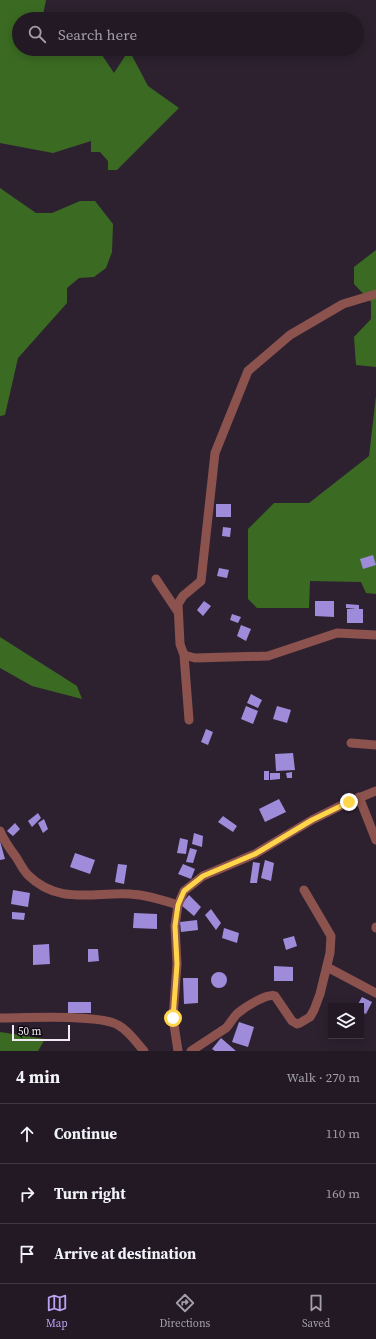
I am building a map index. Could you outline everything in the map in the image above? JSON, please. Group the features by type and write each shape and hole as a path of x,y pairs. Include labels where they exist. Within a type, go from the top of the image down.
{"street":[{"path":"189,720 184,655 180,644 178,604 183,596 201,581 215,453 248,371 290,335 343,304 376,294"},
{"path":"156,579 178,614"},
{"path":"184,655 195,658 268,656 337,633 376,635"},
{"path":"350,742 376,745"},
{"path":"178,1051 173,1018 177,964 175,926 178,905 184,891 203,876 255,854 312,820 359,797 376,791"},
{"path":"359,797 376,840"},
{"path":"0,831 3,839 27,874 36,882 50,890 68,895 130,894 162,899 178,905"},
{"path":"191,1051 226,1028 245,1006 270,995 275,996 292,1021 297,1024 310,1017 314,1010 327,967 331,936 304,890"},
{"path":"327,967 376,993"},
{"path":"0,1018 73,1018 106,1021 118,1024 144,1051"}],"green space":[{"path":"0,0 46,0 44,12 12,12 12,56 103,56 114,73 125,56 132,56 148,86 179,108 117,170 108,170 108,161 100,152 91,152 91,141 53,153 0,143"},
{"path":"0,188 36,213 52,213 80,201 95,201 113,224 112,252 106,268 94,277 79,278 67,288 67,303 18,358 5,415 0,416"},
{"path":"376,250 376,367 356,365 354,337 371,319 371,302 354,284 354,267"},
{"path":"376,396 376,594 366,593 361,582 310,581 309,608 257,608 248,599 248,529 274,503 309,503 369,456"},
{"path":"0,637 77,686 82,699 32,686 0,668"},
{"path":"0,1032 45,1039 38,1051 0,1051"}],"building":[{"path":"216,504 231,504 231,517 216,517"},
{"path":"223,527 231,528 230,537 222,536"},
{"path":"373,555 376,565 363,569 360,559"},
{"path":"219,568 229,570 227,578 217,576"},
{"path":"204,601 211,606 203,616 197,610"},
{"path":"315,601 334,601 334,617 315,616"},
{"path":"346,604 359,605 359,609 363,609 363,623 347,623 347,609 356,608 346,608"},
{"path":"232,614 241,617 238,623 230,620"},
{"path":"241,625 251,629 246,641 237,636"},
{"path":"251,694 262,700 258,708 247,703"},
{"path":"246,706 258,711 253,724 241,719"},
{"path":"277,706 291,710 287,723 273,719"},
{"path":"206,729 213,732 208,745 201,742"},
{"path":"293,753 295,770 276,771 275,754"},
{"path":"264,771 269,771 269,780 264,780"},
{"path":"292,772 292,778 287,778 286,773"},
{"path":"270,773 280,773 280,779 270,780"},
{"path":"279,799 286,812 265,822 259,809"},
{"path":"38,813 41,818 32,827 28,821"},
{"path":"223,816 237,826 233,832 218,822"},
{"path":"44,819 48,829 43,833 38,823"},
{"path":"15,823 20,829 13,836 7,831"},
{"path":"194,833 203,836 202,847 192,844"},
{"path":"180,838 188,840 186,854 177,853"},
{"path":"0,841 5,859 0,860"},
{"path":"190,848 197,850 193,863 186,862"},
{"path":"75,853 95,860 90,874 70,867"},
{"path":"265,860 274,863 271,881 261,878"},
{"path":"253,862 260,863 257,883 250,883"},
{"path":"118,864 127,865 124,884 115,882"},
{"path":"183,864 195,869 191,879 178,874"},
{"path":"13,890 30,893 28,907 11,904"},
{"path":"189,895 201,907 194,916 181,905"},
{"path":"211,909 221,923 216,930 205,915"},
{"path":"12,912 25,913 24,920 12,919"},
{"path":"134,913 157,914 157,929 133,928"},
{"path":"197,920 198,930 181,932 180,922"},
{"path":"224,928 239,933 237,943 222,938"},
{"path":"294,936 297,946 286,950 283,939"},
{"path":"49,944 50,964 33,965 33,945"},
{"path":"88,949 98,949 99,961 88,962"},
{"path":"274,966 293,967 293,981 274,981"},
{"path":"219,972 226,977 227,980 222,987 219,988 212,983 211,980 216,973"},
{"path":"183,978 198,978 198,1003 184,1004"},
{"path":"362,997 372,1002 366,1014 364,1013 364,1003 359,1003"},
{"path":"68,1002 91,1002 91,1013 68,1013"},
{"path":"239,1022 254,1027 248,1047 232,1042"},
{"path":"221,1038 236,1051 215,1051 212,1049"}],"route":[{"path":"173,1018 177,964 175,926 178,905 184,891 203,876 255,854 312,820 349,802"}]}
